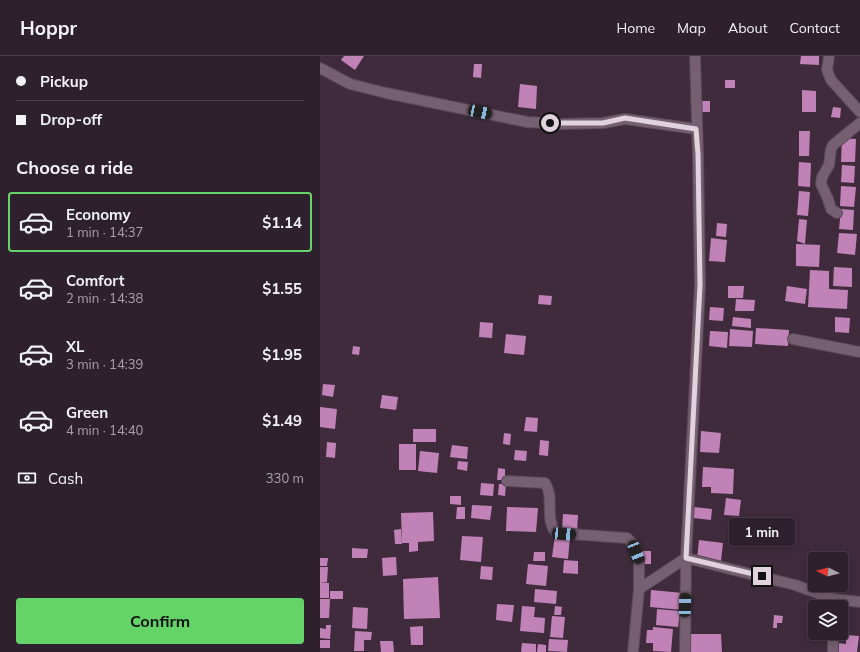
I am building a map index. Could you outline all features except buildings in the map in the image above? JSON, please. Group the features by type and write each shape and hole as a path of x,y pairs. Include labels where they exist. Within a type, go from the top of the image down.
{"street":[{"path":"685,652 686,558 700,285 695,56"},
{"path":"829,56 827,70 831,80 860,112"},
{"path":"320,68 350,84 527,122 562,124 603,123 625,118 696,129"},
{"path":"838,213 831,209 821,184 822,177 828,169 833,145 860,123"},
{"path":"793,339 860,352"},
{"path":"507,481 545,483 550,494 552,527 556,532 627,538 634,545 640,560 639,589 633,652"},
{"path":"639,589 686,558 775,580 826,600"},
{"path":"848,602 860,602"},
{"path":"833,640 833,652"}],"route":[{"path":"550,123 603,123 625,118 696,129 698,140 700,285 686,558 762,576"}]}
